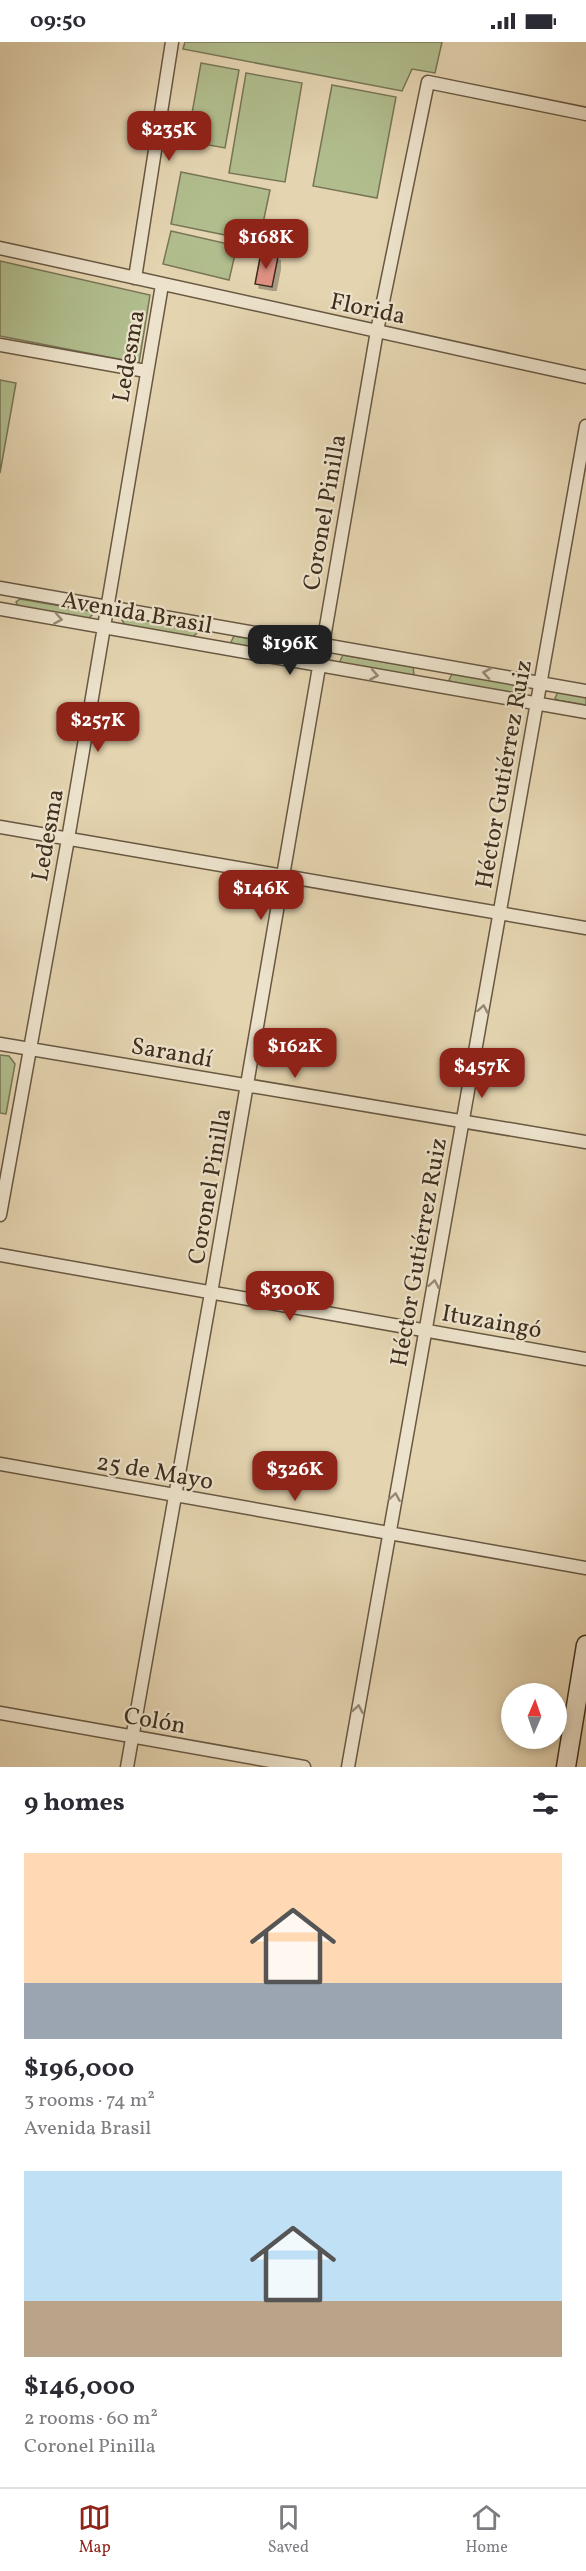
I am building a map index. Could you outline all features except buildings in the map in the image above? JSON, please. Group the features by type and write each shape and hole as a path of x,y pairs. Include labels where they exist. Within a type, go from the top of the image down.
{"street":[{"name":"Ledesma","path":"135,278 172,42"},
{"name":"Coronel Pinilla","path":"127,1767 212,1293 377,331 428,82 586,114"},
{"name":"Florida","path":"0,248 586,377"},
{"name":"Ledesma","path":"0,1215 68,838 162,285"},
{"path":"0,345 146,371"},
{"name":"Héctor Gutiérrez Ruiz","path":"348,1767 586,426"},
{"name":"Avenida Brasil","path":"0,588 586,691"},
{"name":"Avenida Brasil","path":"0,609 586,712"},
{"path":"0,827 586,928"},
{"name":"Sarandí","path":"0,1044 586,1142"},
{"name":"Ituzaingó","path":"0,1255 586,1359"},
{"name":"25 de Mayo","path":"0,1464 586,1568"},
{"path":"566,1767 586,1645"},
{"name":"Colón","path":"0,1713 304,1767"}],"green space":[{"path":"185,42 442,42 435,73 412,69 402,91 183,49"},
{"path":"201,63 239,70 225,148 187,141"},
{"path":"246,73 302,83 285,182 229,173"},
{"path":"332,85 396,97 377,198 313,186"},
{"path":"181,172 270,190 259,242 171,224"},
{"path":"171,231 237,246 229,280 163,264"},
{"path":"0,261 150,295 139,363 0,336"},
{"path":"0,380 16,383 0,473"},
{"path":"20,599 90,611 92,615 88,619 18,606 16,602"},
{"path":"125,617 196,629 197,633 193,637 125,625 122,620"},
{"path":"234,636 305,648 305,654 303,656 233,644 231,642"},
{"path":"343,655 413,667 414,674 342,663 340,661"},
{"path":"452,674 522,686 523,693 451,682 449,680"},
{"path":"558,692 586,697 586,705 557,700 555,698"},
{"path":"0,1055 9,1056 15,1064 6,1114 0,1113"}]}
